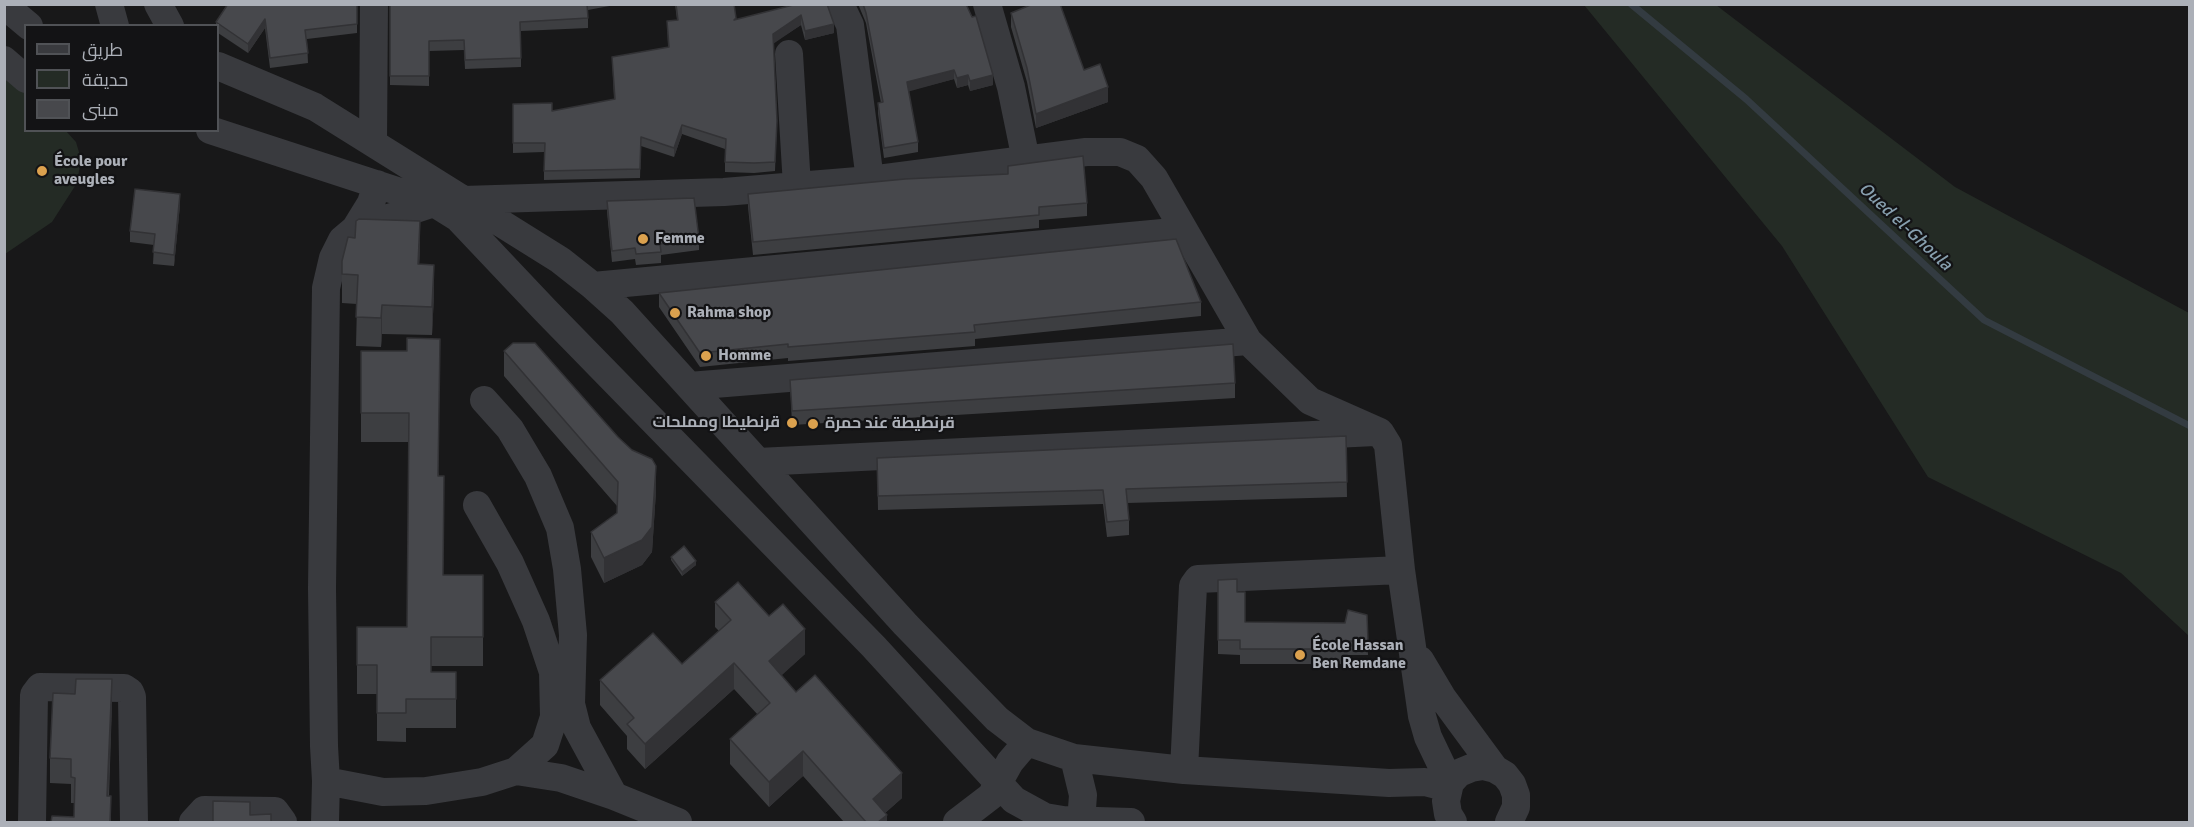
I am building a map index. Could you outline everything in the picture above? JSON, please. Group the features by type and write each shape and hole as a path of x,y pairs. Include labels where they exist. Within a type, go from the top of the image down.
{"street":[{"path":"109,4 114,24"},
{"path":"158,4 169,24"},
{"path":"373,143 374,4"},
{"path":"840,4 850,25 870,180"},
{"path":"987,4 1011,87 1026,160"},
{"path":"4,5 27,24"},
{"path":"789,54 797,186"},
{"path":"4,60 24,77"},
{"path":"219,66 315,107 560,260 593,286 622,312 905,624 997,719 1027,742 1074,758 1184,770 1449,785"},
{"path":"216,132 434,203 458,218 553,319 874,646 1014,800 1045,817 1081,822 1131,822"},
{"path":"463,200 724,192 870,180 1086,152 1120,152 1137,159 1154,178 1248,341 1310,401 1380,432 1388,445 1401,570 1422,716 1428,737 1449,785"},
{"path":"325,822 321,588 326,288 333,258 342,240 355,229 371,203 377,184"},
{"path":"355,229 434,203"},
{"path":"593,286 1184,231"},
{"path":"689,386 1248,341"},
{"path":"484,400 510,429 538,476 560,528 567,569 573,635 571,704 577,728 614,796"},
{"path":"758,462 1380,432"},
{"path":"326,781 383,792 426,790 482,783 516,771 545,745 554,717 553,672 536,621 510,564 477,505"},
{"path":"1184,770 1193,586 1198,579 1401,570"},
{"path":"1412,644 1442,697 1495,769"},
{"path":"32,822 34,695 40,687 51,687 124,688 130,692 132,697 134,822"},
{"path":"964,820 991,796 1010,762 1027,742"},
{"path":"1074,758 1083,795 1081,822"},
{"path":"1453,822 1448,814 1446,801 1449,785 1459,773 1483,766 1505,775 1512,784 1516,795 1515,817"},
{"path":"516,771 561,778 614,796 678,822"},
{"path":"193,822 204,810 275,812 283,822"}],"green space":[{"path":"1584,5 1716,5 1955,187 2189,313 2189,636 2121,573 1928,477 1782,246"},
{"name":"École pour aveugles","path":"4,66 24,86 24,132 67,132 76,142 81,159 77,183 52,222 5,254"}],"building":[{"path":"228,4 357,4 357,24 305,30 308,53 270,58 265,19 248,44 216,22"},
{"path":"390,4 587,4 588,18 520,22 521,58 465,60 464,40 429,41 429,76 390,76"},
{"path":"676,4 734,4 736,18 734,20 797,4 827,4 834,24 805,31 801,15 773,34 777,121 775,162 725,162 726,139 682,125 674,148 641,137 640,169 544,171 545,143 513,143 513,104 552,103 552,111 615,99 612,57 669,47 667,21 678,20"},
{"path":"863,4 966,4 972,17 976,16 993,75 970,81 968,75 957,78 954,70 907,82 918,142 884,148 878,103 883,102"},
{"path":"1033,4 1060,4 1084,70 1100,64 1108,87 1036,114 1027,68 1011,13"},
{"path":"1083,156 1087,203 1039,207 1039,215 753,242 748,194 905,179 1008,174 1008,166"},
{"path":"135,189 180,194 174,255 153,252 155,234 130,231"},
{"path":"694,198 699,239 660,244 661,252 636,254 635,248 612,251 607,201"},
{"path":"359,219 420,221 418,264 434,265 432,307 382,305 381,318 356,317 358,275 342,274 342,261 348,237 355,238 356,221"},
{"path":"1176,239 1201,302 974,325 975,332 788,347 788,344 700,353 659,293"},
{"path":"407,338 440,339 438,476 444,476 443,575 483,575 483,637 431,637 431,672 456,672 456,699 406,699 406,713 377,713 377,665 357,665 357,627 407,627 409,413 361,413 361,351 407,351"},
{"path":"513,343 535,343 618,437 632,450 652,459 656,466 652,527 642,540 604,558 591,532 617,513 618,482 504,351"},
{"path":"1233,344 1235,383 792,411 790,380"},
{"path":"1346,436 1347,482 1126,489 1129,520 1107,522 1103,490 878,496 877,458"},
{"path":"684,546 696,561 682,572 671,557"},
{"path":"1237,579 1237,592 1245,592 1245,622 1345,623 1348,610 1367,615 1368,641 1344,641 1344,649 1240,649 1240,640 1218,640 1218,580"},
{"path":"738,582 769,616 783,604 805,629 769,661 796,692 815,675 902,773 873,799 887,815 878,822 866,822 803,751 769,782 730,739 770,703 734,663 645,744 627,724 634,718 600,680 653,633 682,664 731,620 715,602"},
{"path":"76,679 112,679 107,796 111,796 110,822 51,822 52,816 74,817 75,778 71,777 71,759 50,758 53,693 75,694"},
{"path":"213,801 250,802 250,815 271,814 271,822 213,822"}],"waterway":[{"name":"Oued el-Ghoula","path":"1631,4 1746,99 1984,320 2190,426"}],"place":[{"name":"École pour aveugles","path":"42,171"},
{"name":"Femme","path":"643,239"},
{"name":"Rahma shop","path":"675,313"},
{"name":"Homme","path":"706,356"},
{"name":"قرنطيطا ومملحات","path":"792,423"},
{"name":"قرنطيطة عند حمرة","path":"813,424"},
{"name":"École Hassan Ben Remdane","path":"1300,655"}]}
